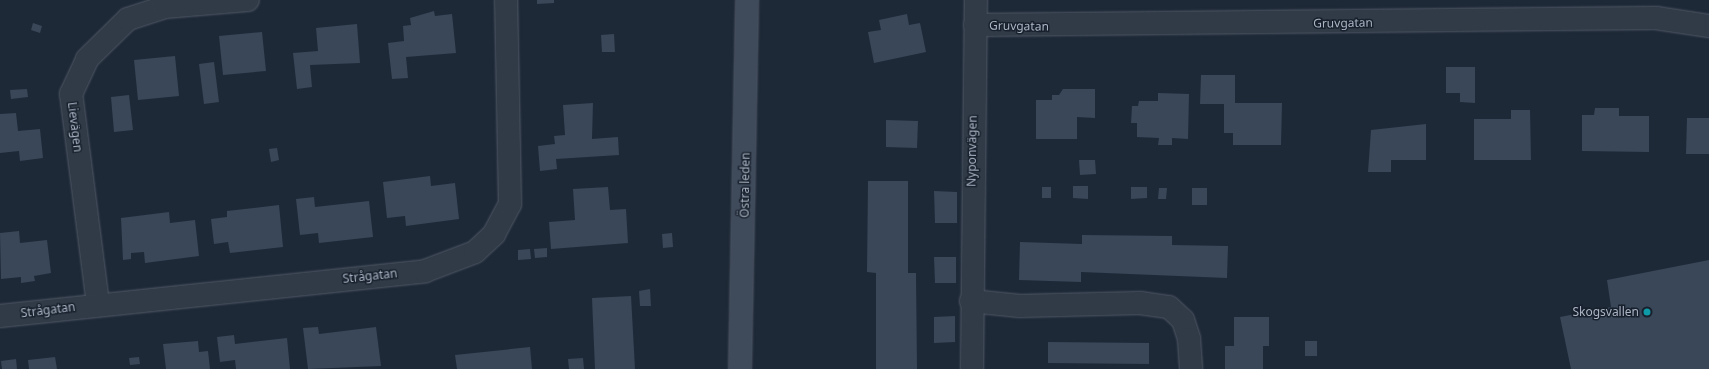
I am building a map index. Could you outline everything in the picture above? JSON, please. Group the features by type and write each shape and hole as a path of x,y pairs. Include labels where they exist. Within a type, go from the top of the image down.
{"street":[{"name":"Lievägen","path":"98,304 71,94 87,58 128,19 164,7 248,0"},
{"name":"Strågatan","path":"0,316 98,304 425,271 475,252 494,234 510,204 506,0"},
{"name":"Östra leden","path":"740,369 747,0"},
{"name":"Nyponvägen","path":"972,369 971,301 976,0"},
{"name":"Gruvgatan","path":"975,25 1656,18 1709,26"},
{"path":"971,301 1020,306 1140,304 1169,307 1183,320 1189,338 1191,369"}],"building":[{"path":"537,0 554,0 554,3 537,4"},
{"path":"434,11 435,16 452,14 456,53 406,57 408,78 392,79 388,43 404,41 403,26 411,25 410,18"},
{"path":"907,14 909,25 920,23 926,52 874,63 868,32 881,30 879,20"},
{"path":"33,23 42,26 40,33 31,30"},
{"path":"357,24 360,63 310,65 312,87 297,89 293,53 318,51 316,28"},
{"path":"262,32 266,71 223,75 219,36"},
{"path":"614,34 615,52 602,52 601,35"},
{"path":"175,56 179,96 138,100 134,60"},
{"path":"214,62 219,102 204,104 199,64"},
{"path":"1446,67 1475,67 1475,103 1460,102 1460,93 1446,93"},
{"path":"1201,75 1235,75 1235,103 1282,103 1281,145 1233,145 1233,133 1224,133 1224,104 1200,104"},
{"path":"27,89 28,97 11,99 10,90"},
{"path":"1063,89 1095,89 1095,118 1077,117 1077,139 1036,139 1036,100 1052,100 1052,95 1059,95"},
{"path":"1158,93 1189,94 1188,139 1172,138 1172,145 1158,145 1159,138 1137,137 1137,123 1131,123 1132,106 1138,106 1139,101 1158,101"},
{"path":"129,95 133,130 114,132 111,97"},
{"path":"593,103 592,139 618,137 619,155 556,159 557,169 540,171 538,146 555,144 554,136 565,135 563,105"},
{"path":"1595,108 1619,108 1619,116 1649,116 1649,152 1582,151 1582,115 1594,115"},
{"path":"1511,110 1530,110 1531,160 1474,160 1474,119 1511,119"},
{"path":"16,113 18,131 40,129 43,158 20,161 19,151 0,153 0,114"},
{"path":"1687,118 1709,118 1709,154 1686,154"},
{"path":"886,120 918,121 917,148 886,147"},
{"path":"1426,124 1426,160 1391,160 1391,172 1368,172 1371,130"},
{"path":"277,148 279,160 271,162 269,149"},
{"path":"1079,160 1095,160 1096,174 1080,175"},
{"path":"430,176 431,186 455,183 459,219 406,226 405,216 387,218 383,182"},
{"path":"868,181 908,181 908,273 916,273 917,369 876,369 876,273 867,272"},
{"path":"1073,186 1088,186 1088,199 1073,198"},
{"path":"608,187 610,210 626,209 628,243 551,249 549,222 575,220 573,189"},
{"path":"1042,187 1051,187 1051,198 1042,198"},
{"path":"1131,187 1147,187 1147,198 1131,199"},
{"path":"1159,188 1167,188 1166,199 1158,199"},
{"path":"1192,188 1207,188 1207,205 1192,205"},
{"path":"934,191 957,192 957,223 935,223"},
{"path":"314,197 315,207 369,201 373,237 319,243 318,233 300,235 296,199"},
{"path":"279,205 283,247 230,253 228,242 214,244 211,219 227,217 227,211"},
{"path":"169,212 170,223 195,220 199,256 145,263 144,252 131,253 131,259 123,260 121,218"},
{"path":"19,231 20,243 47,240 51,273 34,276 35,281 21,283 21,277 1,279 0,233"},
{"path":"672,233 673,247 663,248 662,234"},
{"path":"1082,235 1172,236 1172,245 1228,246 1227,278 1081,272 1081,282 1019,280 1020,242 1082,244"},
{"path":"547,248 547,257 535,258 534,249"},
{"path":"530,249 531,259 518,260 518,250"},
{"path":"934,257 956,257 956,283 935,283"},
{"name":"Skogsvallen","path":"1709,260 1709,369 1571,369 1560,317 1611,307 1607,280"},
{"path":"650,289 651,306 640,306 639,291"},
{"path":"631,296 635,369 595,369 592,298"},
{"path":"955,316 955,342 934,343 934,317"},
{"path":"1234,317 1269,317 1269,346 1263,346 1263,369 1225,369 1225,346 1234,346"},
{"path":"318,327 319,334 376,327 381,366 308,369 303,328"},
{"path":"234,335 235,344 287,338 290,369 236,369 235,360 220,362 217,337"},
{"path":"198,341 199,352 208,351 210,369 166,369 163,344"},
{"path":"1305,341 1317,341 1317,356 1305,356"},
{"path":"1048,342 1149,343 1149,364 1048,363"},
{"path":"530,347 532,369 457,369 455,355"},
{"path":"55,357 57,369 29,369 28,360"},
{"path":"139,357 140,364 130,365 129,358"},
{"path":"583,358 584,369 569,369 568,359"},
{"path":"16,359 17,369 2,369 1,361"}],"place":[{"name":"Skogsvallen","path":"1647,312"}]}
